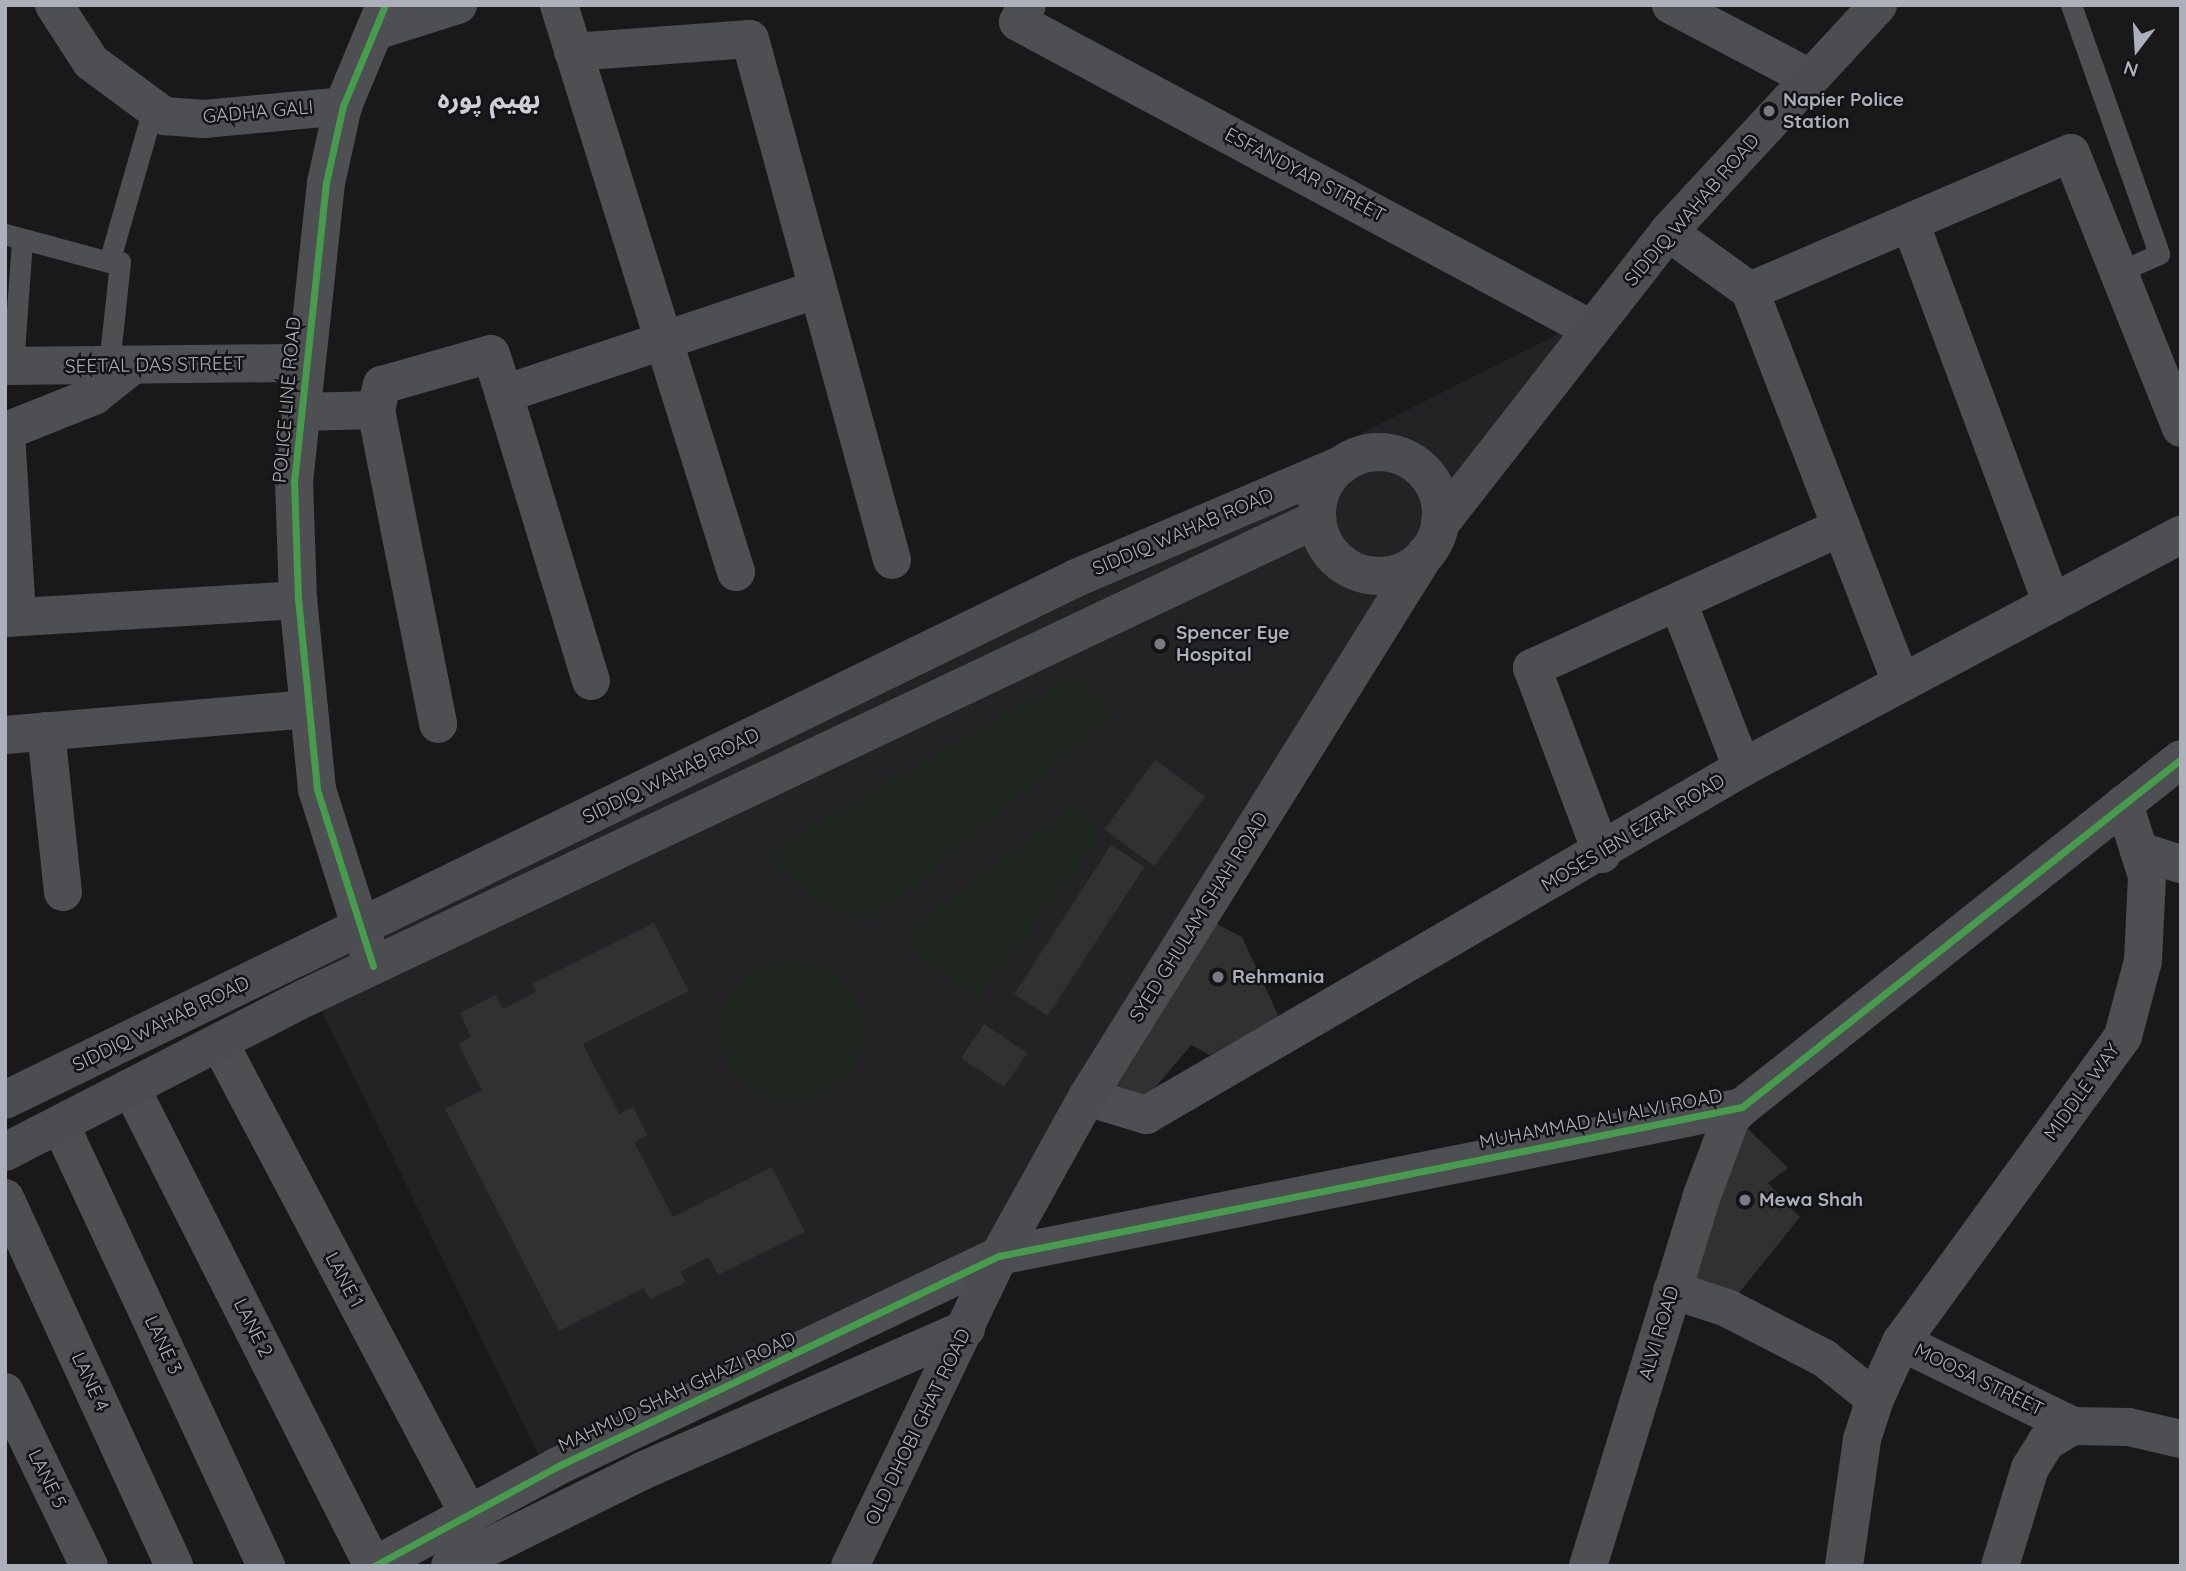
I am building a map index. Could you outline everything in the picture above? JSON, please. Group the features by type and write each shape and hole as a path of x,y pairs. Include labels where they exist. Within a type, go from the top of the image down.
{"main road":[{"name":"SIDDIQ WAHAB ROAD","path":"1433,539 1591,329 1668,232 1878,5"},
{"path":"1389,453 1418,466 1437,492 1433,539 1400,572 1360,572 1328,550 1317,519 1323,488 1343,464 1389,453"},
{"name":"SIDDIQ WAHAB ROAD","path":"6,1099 1076,578 1343,464"},
{"path":"5,1152 373,966 1317,519"},
{"name":"SYED GHULAM SHAH ROAD","path":"992,1272 1087,1097 1433,539"},
{"name":"OLD DHOBI GHAT ROAD","path":"850,1566 992,1272"}],"street":[{"name":"GADHA GALI","path":"54,5 91,62 155,105 164,116 204,119 343,106"},
{"path":"380,18 458,5"},
{"path":"559,5 736,572"},
{"path":"1671,5 1810,78"},
{"name":"ESFANDYAR STREET","path":"1023,14 1591,329"},
{"name":"POLICE LINE ROAD","path":"373,966 317,789 298,600 294,482 304,363 326,183 343,106 380,18"},
{"path":"573,52 750,39 892,560"},
{"path":"1750,291 2071,153 2181,428"},
{"path":"1910,222 2052,603"},
{"path":"1668,232 1750,291 1901,683"},
{"path":"504,394 818,289"},
{"path":"438,724 376,410 382,384 491,354 591,681"},
{"name":"SEETAL DAS STREET","path":"9,366 304,363"},
{"path":"121,365 94,396 5,431 11,618 298,600"},
{"path":"300,412 376,410"},
{"path":"1602,853 1532,668 1841,527"},
{"name":"MOSES IBN EZRA ROAD","path":"1087,1097 1146,1115 1602,853 1742,768 2181,535"},
{"path":"1678,602 1742,768"},
{"path":"5,735 309,709"},
{"path":"46,731 63,892"},
{"name":"MUHAMMAD ALI ALVI ROAD","path":"992,1272 1742,1107 2181,759"},
{"name":"MIDDLE WAY","path":"1901,1342 2123,1036 2143,961 2147,876 2124,804"},
{"path":"2139,851 2181,864"},
{"name":"LANE 1","path":"220,1044 469,1515"},
{"name":"LANE 2","path":"132,1090 373,1566"},
{"name":"ALVI ROAD","path":"1588,1566 1672,1290 1731,1118 1742,1107"},
{"name":"LANE 3","path":"60,1124 266,1566"},
{"name":"LANE 4","path":"5,1198 174,1566"},
{"name":"MAHMUD SHAH GHAZI ROAD","path":"373,1566 556,1467 992,1272"},
{"path":"1672,1290 1727,1308 1824,1358 1875,1399"},
{"path":"450,1566 642,1471 966,1329"},
{"name":"MOOSA STREET","path":"1844,1566 1862,1438 1875,1399 1901,1342 2073,1426 2129,1427 2181,1439"},
{"name":"LANE 5","path":"5,1392 89,1566"},
{"path":"2000,1566 2030,1468 2046,1442 2073,1426"}],"lane":[{"path":"2071,5 2159,254 2119,272"},
{"path":"110,259 155,105"},
{"path":"9,366 14,236 120,262 121,365"}],"shaded area":[{"name":"Spencer Eye Hospital","path":"1586,320 1087,1097 988,1283 552,1483 301,969"},
{"path":"1077,673 1112,716 894,904 862,918 828,910 765,854"},
{"path":"1075,803 1101,837 979,999 913,953 903,935"},
{"path":"792,960 819,965 842,981 858,1004 863,1031 858,1058 842,1081 819,1097 792,1102 765,1097 742,1081 726,1058 721,1031 726,1004 742,981 765,965"}],"building":[{"path":"1155,760 1205,796 1155,866 1104,830"},
{"path":"1111,845 1145,867 1048,1016 1014,994"},
{"name":"Rehmania","path":"1213,922 1242,937 1279,1017 1210,1055 1191,1045 1138,1108 1102,1085"},
{"path":"654,923 689,991 583,1044 619,1114 633,1107 647,1135 634,1142 673,1217 772,1167 805,1232 718,1275 709,1257 680,1272 686,1282 650,1299 644,1288 559,1331 445,1109 482,1090 458,1044 471,1037 460,1013 495,995 503,1009 536,992 532,984"},
{"path":"984,1024 1027,1053 1004,1087 961,1058"},
{"name":"Mewa Shah","path":"1738,1119 1788,1168 1768,1183 1800,1217 1727,1308 1672,1290"}],"cycle path":[{"path":"373,966 317,789 298,600 294,482 326,183 343,106 385,5"},
{"path":"374,1566 556,1467 999,1256 1742,1107 2181,759"}],"place":[{"name":"Napier Police Station","path":"1769,111"},
{"name":"Spencer Eye Hospital","path":"1160,644"},
{"name":"Rehmania","path":"1218,977"},
{"name":"Mewa Shah","path":"1745,1200"}],"district":[{"name":"بھیم پورہ","path":"489,99"}]}
